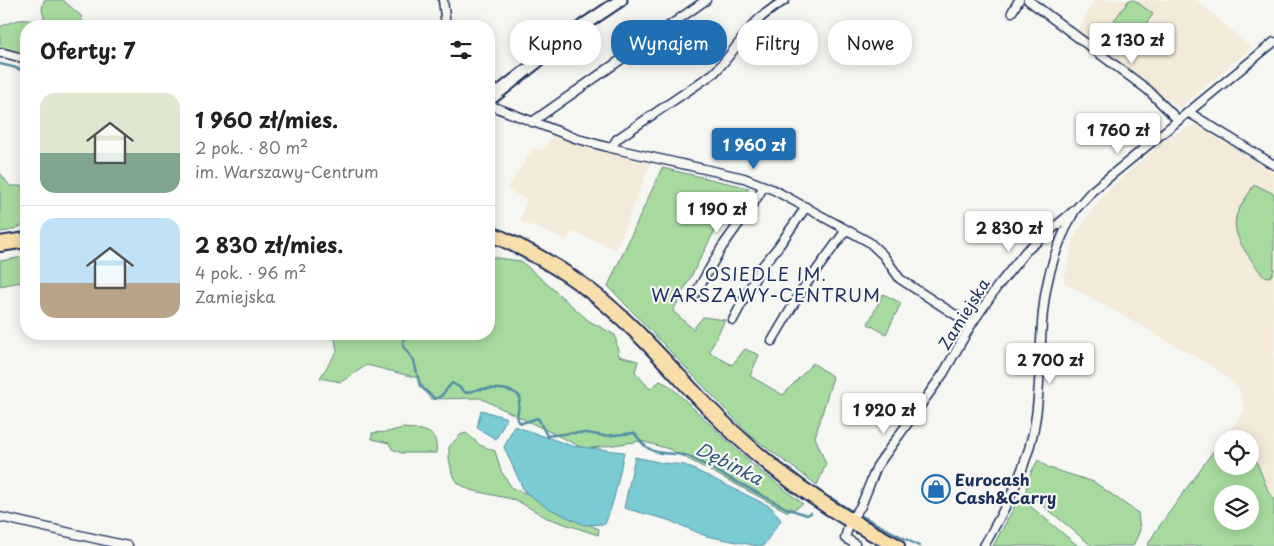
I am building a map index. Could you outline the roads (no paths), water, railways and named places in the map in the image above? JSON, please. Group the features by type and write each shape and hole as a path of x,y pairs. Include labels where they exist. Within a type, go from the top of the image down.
{"highway":[{"path":"495,226 523,240 583,282 623,318 719,419 768,464 798,487 846,519 897,546"},
{"path":"495,236 558,265"},
{"path":"0,244 20,241"}],"main road":[{"path":"495,95 559,44 621,0"}],"street":[{"path":"443,0 445,20"},
{"path":"532,122 706,0"},
{"path":"611,148 617,138 714,73 754,24 785,0"},
{"path":"1012,12 1019,0"},
{"path":"1028,0 1148,90 1178,120"},
{"name":"Zamiejska","path":"855,514 861,506 877,466 943,374 971,324 997,286 1026,251 1076,208 1092,191 1274,42"},
{"path":"0,53 20,57"},
{"path":"495,107 578,139 744,178 764,186 869,242 883,255 900,279 971,324"},
{"path":"1188,112 1274,165"},
{"path":"694,296 722,246 764,186"},
{"path":"733,320 760,269 778,248 806,208"},
{"path":"984,546 1014,491 1032,439 1036,416 1045,301 1051,266 1076,208"},
{"path":"772,341 802,290 846,230"},
{"path":"1045,233 1051,233 1060,242"},
{"path":"0,517 128,546"},
{"path":"848,528 845,538 855,544 854,546"}],"water":[{"path":"481,410 507,418 496,439 477,428"},
{"path":"514,426 572,446 624,452 614,497 605,524 584,525 546,507 524,491 504,447"},
{"path":"635,457 663,463 685,465 771,507 781,520 763,546 758,546 706,536 668,520 624,508"}],"waterway":[{"name":"Dębinka","path":"0,64 20,70"},
{"name":"Dębinka","path":"404,340 403,346 414,361 420,386 435,399 441,396 452,383 466,393 478,389 508,390 520,397 517,417 519,422 522,423 538,418 547,436 571,433 604,436 634,433 644,445 652,450 688,456 786,508 807,515 811,513"},
{"name":"Dębinka","path":"828,500 831,498 853,512"},
{"name":"Dębinka","path":"858,514 919,546"}],"place":[{"name":"Eurocash Cash&Carry","path":"936,489"}],"district":[{"name":"OSIEDLE IM. WARSZAWY-CENTRUM","path":"766,285"}]}
